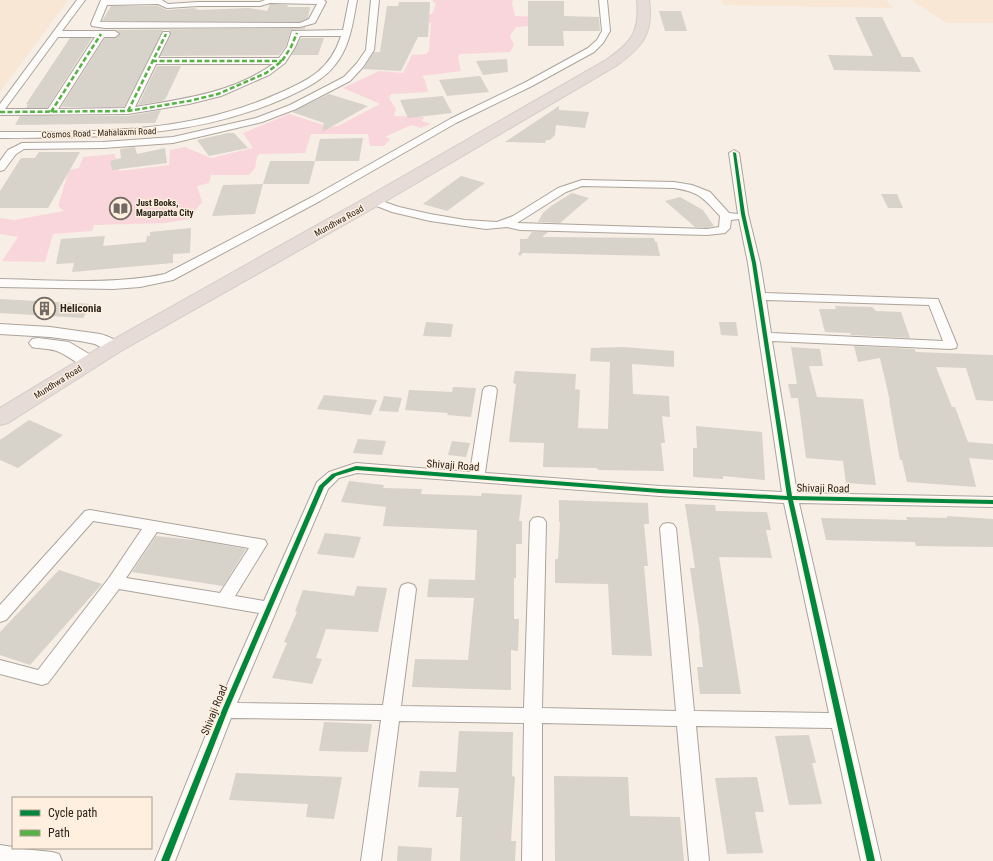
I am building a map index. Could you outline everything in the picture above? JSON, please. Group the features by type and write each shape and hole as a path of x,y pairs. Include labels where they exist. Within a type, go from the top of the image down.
{"highway":[{"name":"Mundhwa Road","path":"107,343 373,201 456,146 582,69 620,44 627,35 632,16 629,0"},
{"name":"Mundhwa Road","path":"0,418 83,358 107,343 456,146 595,73 634,46 641,36 645,17 643,0"},
{"name":"Mundhwa Road","path":"0,400 83,358"}],"street":[{"path":"0,111 81,0"},
{"name":"Cosmos Road - Mahalaxmi Road","path":"0,135 103,139 205,123 273,101 317,77 331,65 337,57 346,33 353,0"},
{"path":"0,168 12,152 22,146 103,139 173,140 259,120 293,107 348,79 370,50 375,0"},
{"path":"0,283 113,285 140,283 169,277 316,199 454,121 529,84 591,50 600,41 606,31 603,0"},
{"path":"55,34 166,34 309,24 312,22 324,1"},
{"path":"324,1 262,6 198,4 161,7 105,2 96,17 95,24 105,26 254,29 297,33 346,33"},
{"path":"254,29 262,6"},
{"path":"146,34 161,7"},
{"path":"0,111 128,111 189,101 218,94 266,73 282,61 297,33"},
{"path":"50,112 101,34"},
{"path":"128,111 166,34"},
{"path":"152,61 282,61"},
{"path":"734,153 743,217 754,263 764,337 790,498 871,861"},
{"path":"373,201 394,210 411,214 491,226 506,223 570,185 582,183 674,185 688,187 706,194 726,216 743,217"},
{"path":"506,223 520,227 707,232 721,231 724,228 726,216"},
{"path":"758,296 934,302 951,345 764,337"},
{"path":"0,329 50,332 107,343"},
{"path":"0,341 43,343 62,346 83,358"},
{"path":"477,477 490,390"},
{"name":"Shivaji Road","path":"165,861 225,710 322,486 334,475 356,468 660,491 790,498 993,502"},
{"path":"0,616 90,515 152,527 259,544 224,600"},
{"path":"532,861 533,716 538,522"},
{"path":"0,667 42,678 115,582 152,527"},
{"path":"668,528 699,861"},
{"path":"115,582 269,608"},
{"path":"371,861 408,589"},
{"path":"225,710 839,720"},
{"path":"0,854 52,861"}],"shaded area":[{"path":"0,0 68,0 0,92"},
{"path":"432,0 513,0 512,3 515,16 546,17 545,25 516,27 510,36 514,45 510,52 459,54 458,58 461,71 422,76 425,80 428,92 391,94 389,98 396,109 394,116 424,117 422,121 431,124 421,128 411,125 385,137 390,139 384,146 370,146 368,134 311,134 305,153 259,154 255,168 249,175 211,175 209,183 197,186 202,202 189,219 166,223 94,225 92,231 53,234 45,262 2,261 18,237 0,234 0,218 14,220 64,211 58,206 69,170 79,168 83,157 115,154 119,171 169,165 170,150 185,147 211,158 253,148 243,133 289,114 330,127 338,126 380,104 343,88 379,71 403,73 412,55 426,54 429,51 431,23 421,22 422,14 432,14 436,4"},
{"path":"721,0 886,0 894,8 723,5"},
{"path":"911,0 993,0 993,23 947,23"}],"building":[{"path":"528,1 564,1 564,16 599,17 600,31 563,31 564,46 528,46"},
{"path":"399,2 430,2 428,37 418,37 401,71 363,69 374,52 380,52 387,6 398,6"},
{"path":"270,4 287,5 288,7 310,7 308,18 300,22 102,21 111,6 158,6 167,10 194,8 199,10 249,8 267,11"},
{"path":"659,11 681,11 687,31 665,31"},
{"path":"855,17 882,17 902,57 913,57 921,72 834,70 828,55 873,56"},
{"path":"305,27 305,29 291,30 286,46 279,55 160,56 171,35 169,30 163,30 124,107 61,107 105,38 115,38 120,34 115,30 105,30"},
{"path":"70,38 92,38 47,108 26,108 28,104 26,104"},
{"path":"301,38 324,38 318,55 291,55"},
{"path":"507,59 508,72 483,75 476,61"},
{"path":"157,66 181,66 165,100 163,99 164,101 138,105"},
{"path":"480,76 489,92 447,96 439,80"},
{"path":"329,94 368,106 322,132 324,123 292,112"},
{"path":"443,96 452,113 408,118 400,100"},
{"path":"559,106 559,110 589,112 585,128 556,125 555,135 550,140 546,140 545,143 505,142"},
{"path":"161,110 155,123 15,125 20,116 128,116"},
{"path":"234,133 248,148 209,156 197,140"},
{"path":"363,138 359,161 315,161 320,139"},
{"path":"135,147 137,154 165,148 167,163 112,170 110,161 121,158 120,149"},
{"path":"39,152 80,152 48,208 0,208 0,191 21,158 35,158"},
{"path":"270,161 315,161 309,184 263,184"},
{"path":"461,176 485,183 447,211 423,204"},
{"path":"263,184 255,214 212,216 223,185"},
{"path":"572,193 589,198 560,223 538,222 543,213 551,206"},
{"path":"881,194 897,194 903,208 888,208"},
{"path":"680,197 703,210 714,226 707,228 695,227 665,201"},
{"path":"191,228 190,253 173,254 173,263 72,272 74,263 56,264 61,239 105,236 103,246 146,242 147,236 150,236 150,232"},
{"path":"532,232 548,232 542,237 654,238 655,242 657,242 660,256 523,253 520,256 518,254 520,251 520,239 527,239"},
{"name":"Heliconia","path":"0,299 92,304 83,318 0,313"},
{"path":"835,306 872,307 876,311 901,312 910,338 825,332 819,309 836,309"},
{"path":"426,322 453,324 451,337 423,336"},
{"path":"719,322 736,322 738,336 721,335"},
{"path":"854,346 914,349 916,352 993,355 993,401 976,400 966,368 936,367 952,407 955,407 968,442 993,444 993,460 969,458 976,487 907,482 902,460 900,460 889,400 890,401 880,358 858,362"},
{"path":"623,347 674,351 674,367 632,364 633,394 669,396 670,417 662,416 665,443 661,443 664,471 543,467 544,443 509,442 516,384 513,383 515,371 576,374 575,389 580,390 578,428 608,429 610,362 590,361 591,348"},
{"path":"791,347 820,349 823,366 809,366 817,397 863,399 876,485 846,483 843,461 806,458 798,398 791,398 788,384 797,384"},
{"path":"453,387 476,388 471,417 447,415 448,413 405,410 409,390 452,392"},
{"path":"324,395 377,400 371,415 317,409"},
{"path":"384,396 402,398 398,412 379,411"},
{"path":"29,420 63,435 18,468 0,460 0,440"},
{"path":"696,426 762,432 765,480 723,476 723,479 693,477 693,448 697,448"},
{"path":"358,439 386,441 382,455 353,453"},
{"path":"452,441 470,443 466,457 448,455"},
{"path":"349,481 384,485 383,488 422,489 421,494 481,496 482,493 522,495 519,521 522,521 522,544 516,544 516,578 514,578 514,619 519,619 518,651 511,650 511,690 412,687 415,659 468,660 474,598 427,597 429,579 475,580 477,530 383,526 386,507 341,502"},
{"path":"559,500 648,503 649,524 644,524 648,566 644,566 652,656 612,655 608,584 555,583 555,559 558,559 560,522"},
{"path":"685,504 715,505 716,511 767,512 771,530 766,530 772,558 719,557 741,694 700,694 697,667 703,667 690,568 695,568"},
{"path":"947,516 993,519 993,547 916,546 915,542 826,540 821,518 907,520 906,517 947,518"},
{"path":"325,533 361,537 354,558 317,554"},
{"path":"156,536 203,541 246,549 223,586 132,572"},
{"path":"59,570 102,584 30,665 0,655 0,632"},
{"path":"357,586 387,588 378,632 326,629 316,658 322,659 312,684 272,678 287,643 284,642 297,612 295,611 303,590 354,596"},
{"path":"324,722 372,724 368,752 319,751"},
{"path":"459,731 513,732 512,776 515,777 511,841 516,841 515,861 460,861 462,817 456,817 459,788 418,787 420,771 456,772"},
{"path":"809,735 816,763 812,763 822,804 789,805 775,736"},
{"path":"236,773 342,777 334,819 306,817 308,804 229,800"},
{"path":"554,776 628,777 630,816 680,817 684,861 555,861"},
{"path":"757,777 764,812 755,812 763,853 727,854 715,778"},
{"path":"398,846 432,848 431,861 397,861"}],"marked path":[{"path":"0,112 128,111 189,101 218,94 266,73 282,61 291,47 297,33"},
{"path":"51,112 101,34"},
{"path":"128,111 166,34"},
{"path":"152,61 282,61"}],"cycle path":[{"path":"734,153 743,214 754,263 790,498 871,861"},
{"path":"165,861 225,710 322,486 334,475 356,468 660,491 790,498 993,502"}],"place":[{"name":"Just Books, Magarpatta City","path":"120,208"},
{"name":"Heliconia","path":"45,308"}]}
